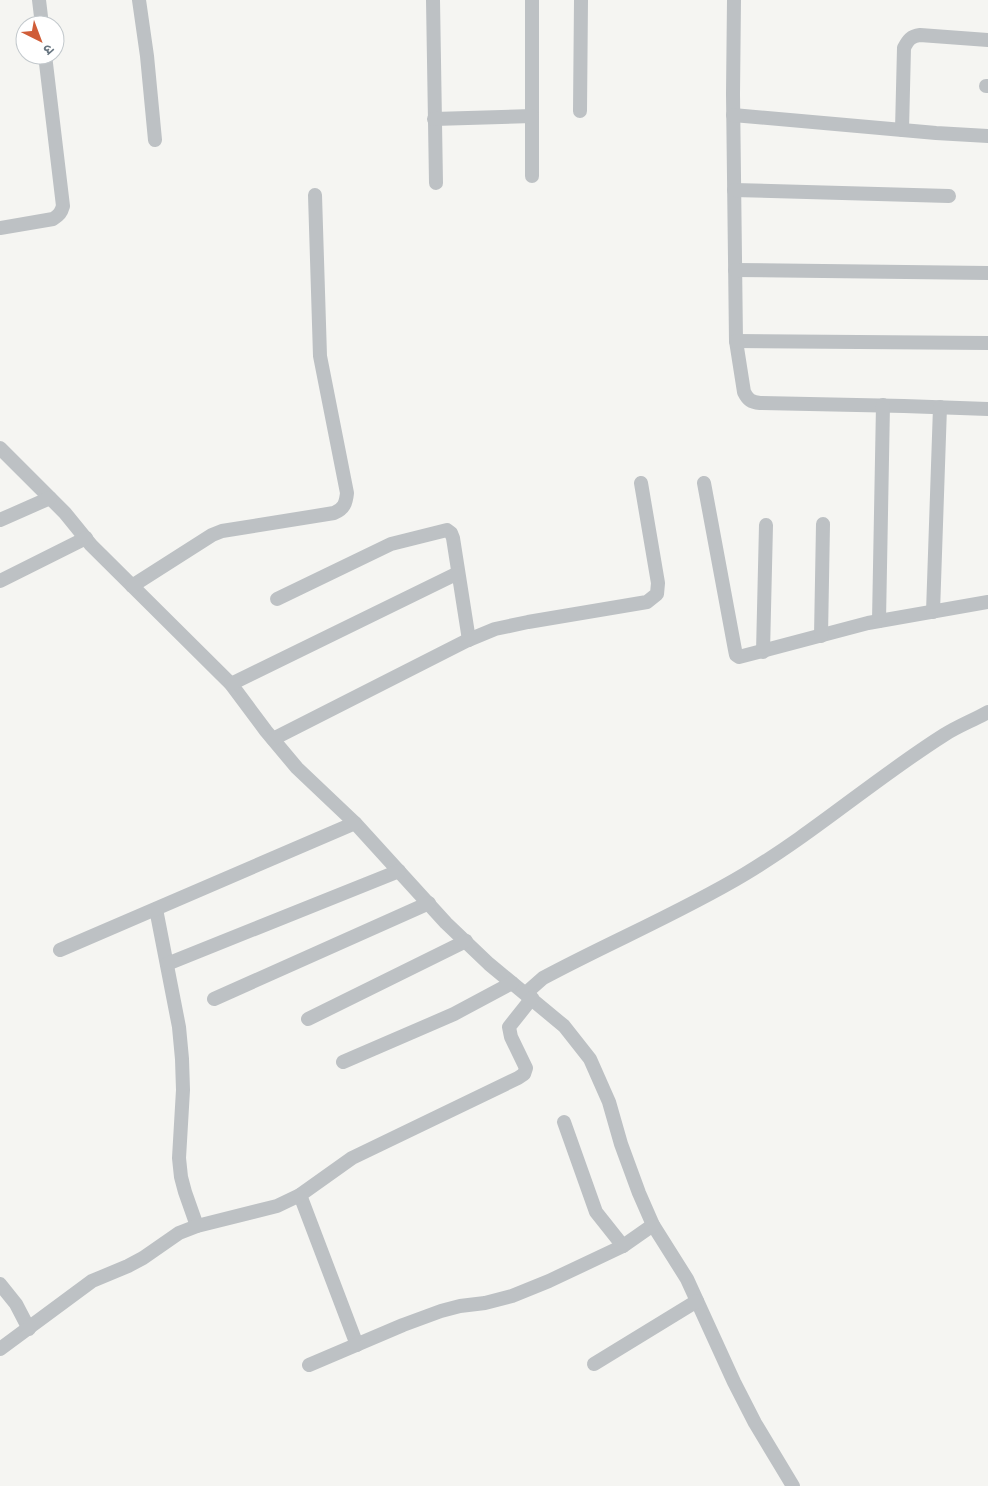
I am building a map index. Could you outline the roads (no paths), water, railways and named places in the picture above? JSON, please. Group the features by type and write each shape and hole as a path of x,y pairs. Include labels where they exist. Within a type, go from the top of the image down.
{"street":[{"path":"39,0 41,15"},
{"path":"139,0 147,56 155,140"},
{"path":"433,0 436,183"},
{"path":"532,0 532,176"},
{"path":"580,111 581,0"},
{"path":"734,0 733,115 736,341 744,392 747,398 752,402 988,409"},
{"path":"902,130 904,48 908,40 913,36 920,35 988,40"},
{"path":"0,228 53,219 62,211 63,206 46,65"},
{"path":"733,115 988,136"},
{"path":"434,118 532,116"},
{"path":"734,190 949,196"},
{"path":"132,586 212,535 222,531 334,513 341,510 346,504 347,493 320,356 315,195"},
{"path":"735,270 988,273"},
{"path":"736,341 988,343"},
{"path":"879,621 884,405"},
{"path":"933,612 940,407"},
{"path":"0,448 50,498 132,586 231,684 297,768 355,823 446,923 489,964 564,1026 590,1059 609,1102 621,1144 653,1225 687,1279 734,1382 793,1486"},
{"path":"273,738 468,640 495,629 646,602 653,599 657,594 658,583 641,483"},
{"path":"704,483 736,655 739,657 879,621 988,602"},
{"path":"0,520 50,498"},
{"path":"821,636 823,524"},
{"path":"763,652 766,525"},
{"path":"277,599 391,544 447,530 453,538 468,640"},
{"path":"0,581 86,538"},
{"path":"231,684 458,573"},
{"path":"0,1349 92,1281 143,1258 179,1233 197,1226 277,1206 300,1195 352,1158 518,1078 524,1074 526,1068 511,1037 509,1027 543,978 683,909 744,874 795,843 877,781 945,734 988,712"},
{"path":"60,950 355,823"},
{"path":"167,964 399,871"},
{"path":"214,999 429,903"},
{"path":"156,908 179,1026 183,1090 179,1158 185,1192 197,1226"},
{"path":"308,1019 466,941"},
{"path":"343,1062 454,1014 512,983"},
{"path":"564,1122 596,1212 623,1246"},
{"path":"300,1195 357,1345"},
{"path":"310,1366 403,1325 441,1311 512,1296 549,1281 623,1246 653,1225"},
{"path":"0,1284 16,1304 29,1329"},
{"path":"594,1364 697,1302"}]}
